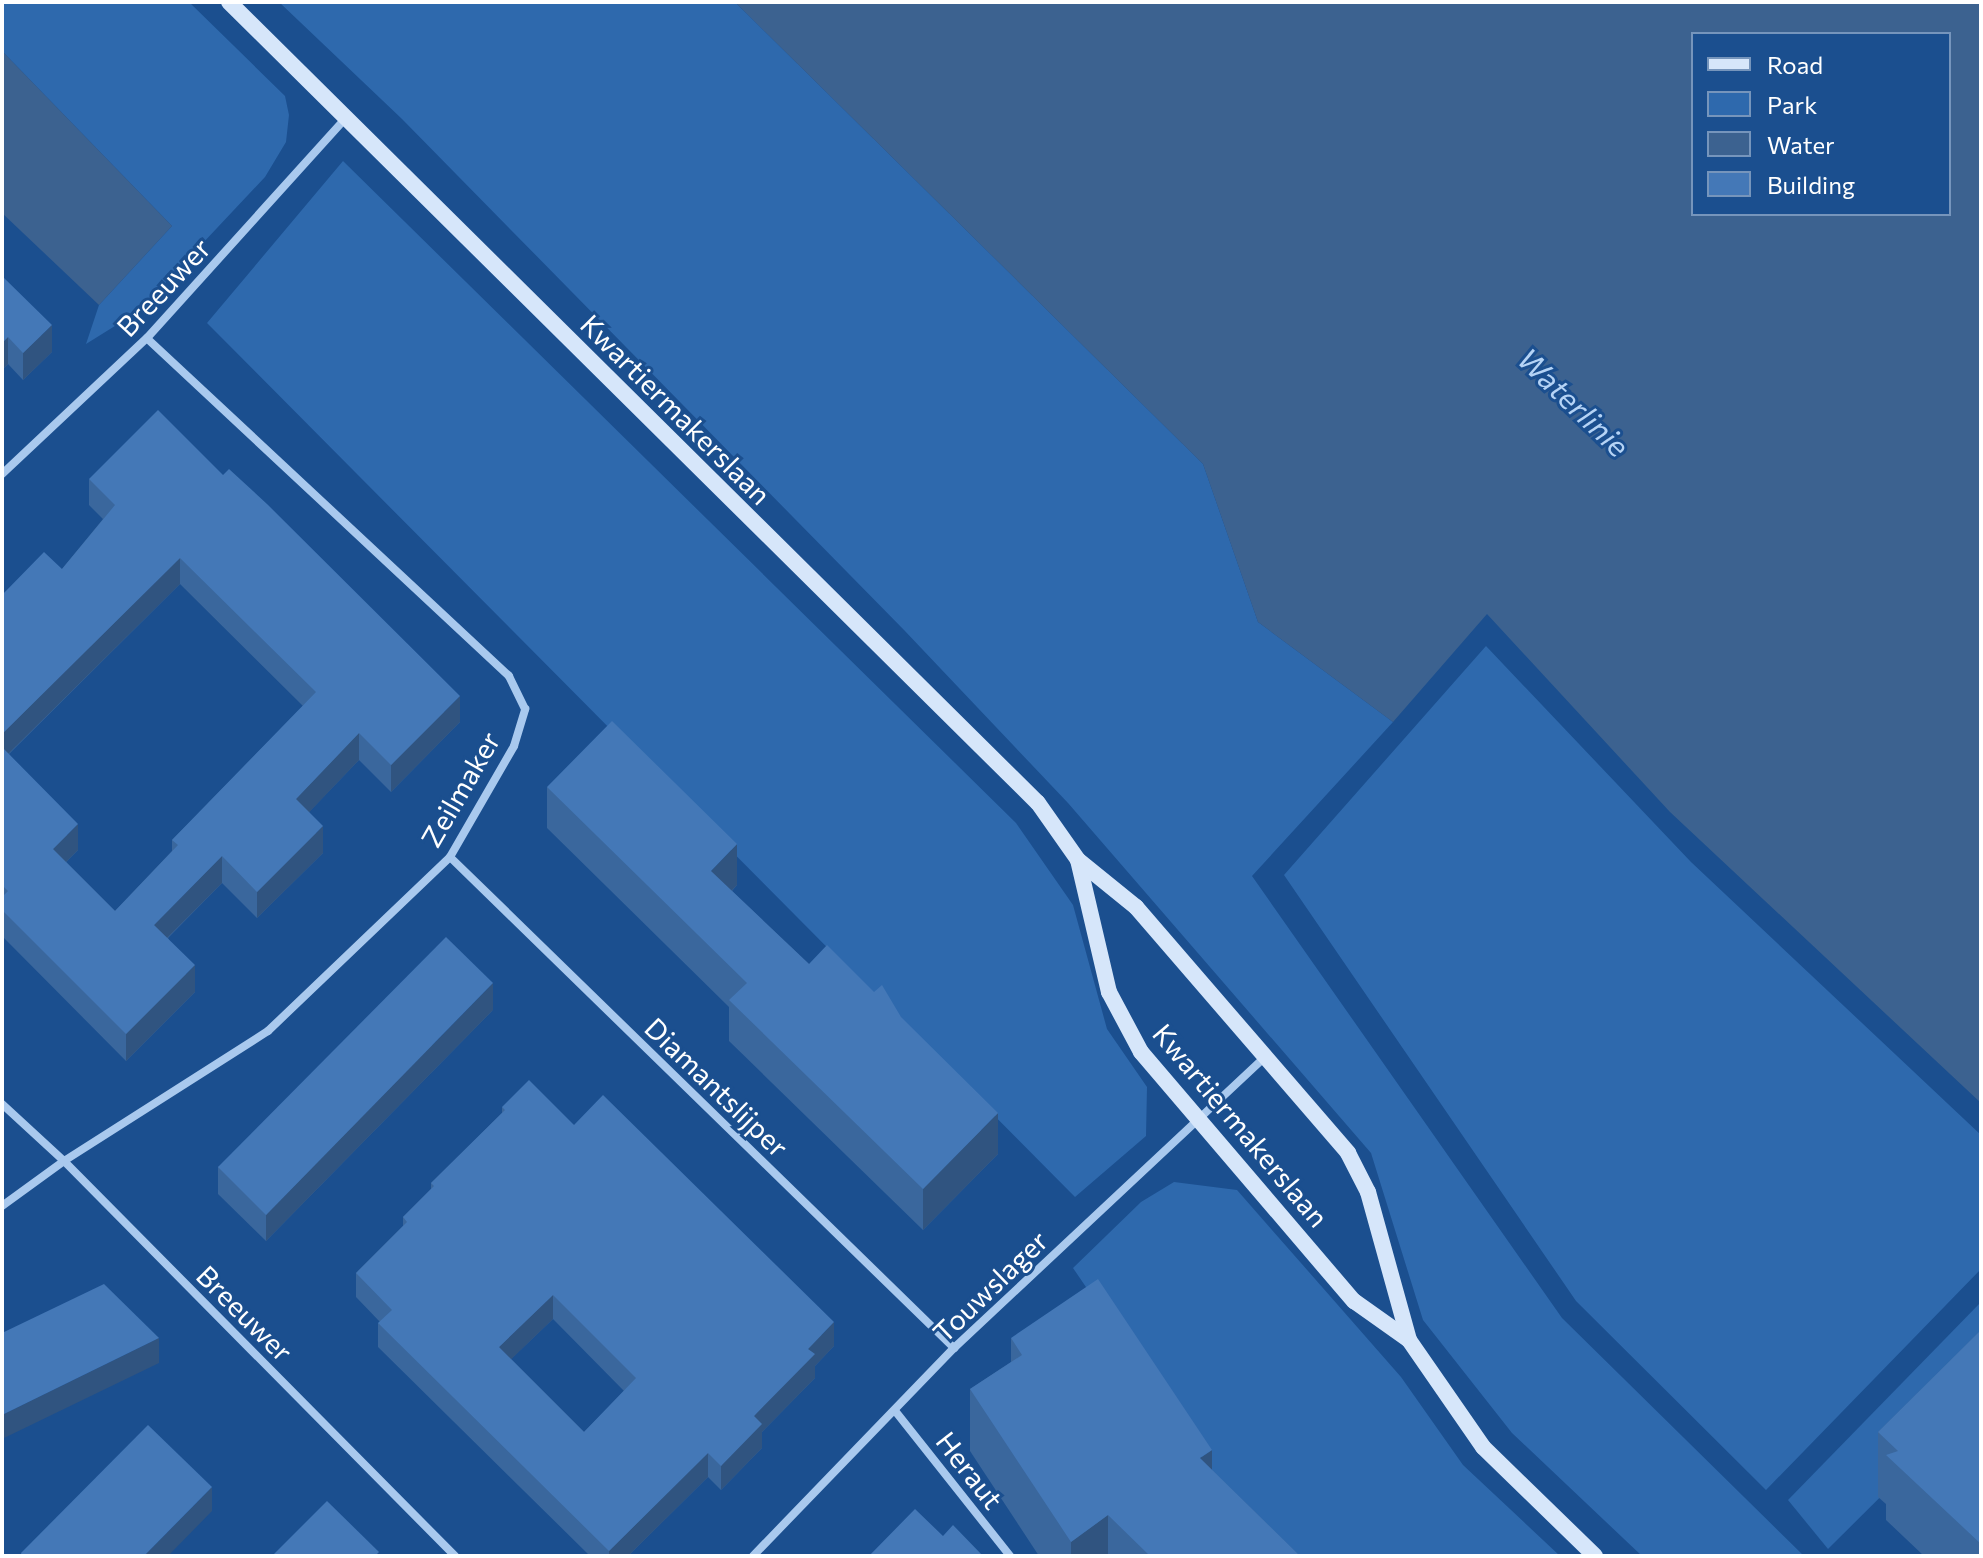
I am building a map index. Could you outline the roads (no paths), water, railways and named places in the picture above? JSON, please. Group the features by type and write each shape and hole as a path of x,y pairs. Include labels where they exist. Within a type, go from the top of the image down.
{"main road":[{"name":"Kwartiermakerslaan","path":"229,2 1038,803 1078,860 1136,907 1348,1153 1368,1192 1409,1340 1483,1447 1595,1556"},
{"name":"Kwartiermakerslaan","path":"1078,860 1109,992 1141,1052 1354,1301 1409,1340"}],"street":[{"name":"Breeuwer","path":"2,474 147,338 345,119"},
{"name":"Zeilmaker","path":"2,1206 64,1161 268,1031 450,857 514,746 525,709 509,676 147,338"},
{"name":"Diamantslijper","path":"450,857 954,1348"},
{"name":"Touwslager","path":"753,1556 896,1412 954,1348 1265,1056"},
{"name":"Breeuwer","path":"2,1104 64,1161 455,1556"},
{"name":"Heraut","path":"896,1412 1010,1556"}],"water":[{"name":"Waterlinie","path":"735,2 1981,2 1981,1103 1670,812 1487,614 1393,722 1258,622 1203,464"},
{"path":"2,51 172,226 99,305 2,213"}]}
